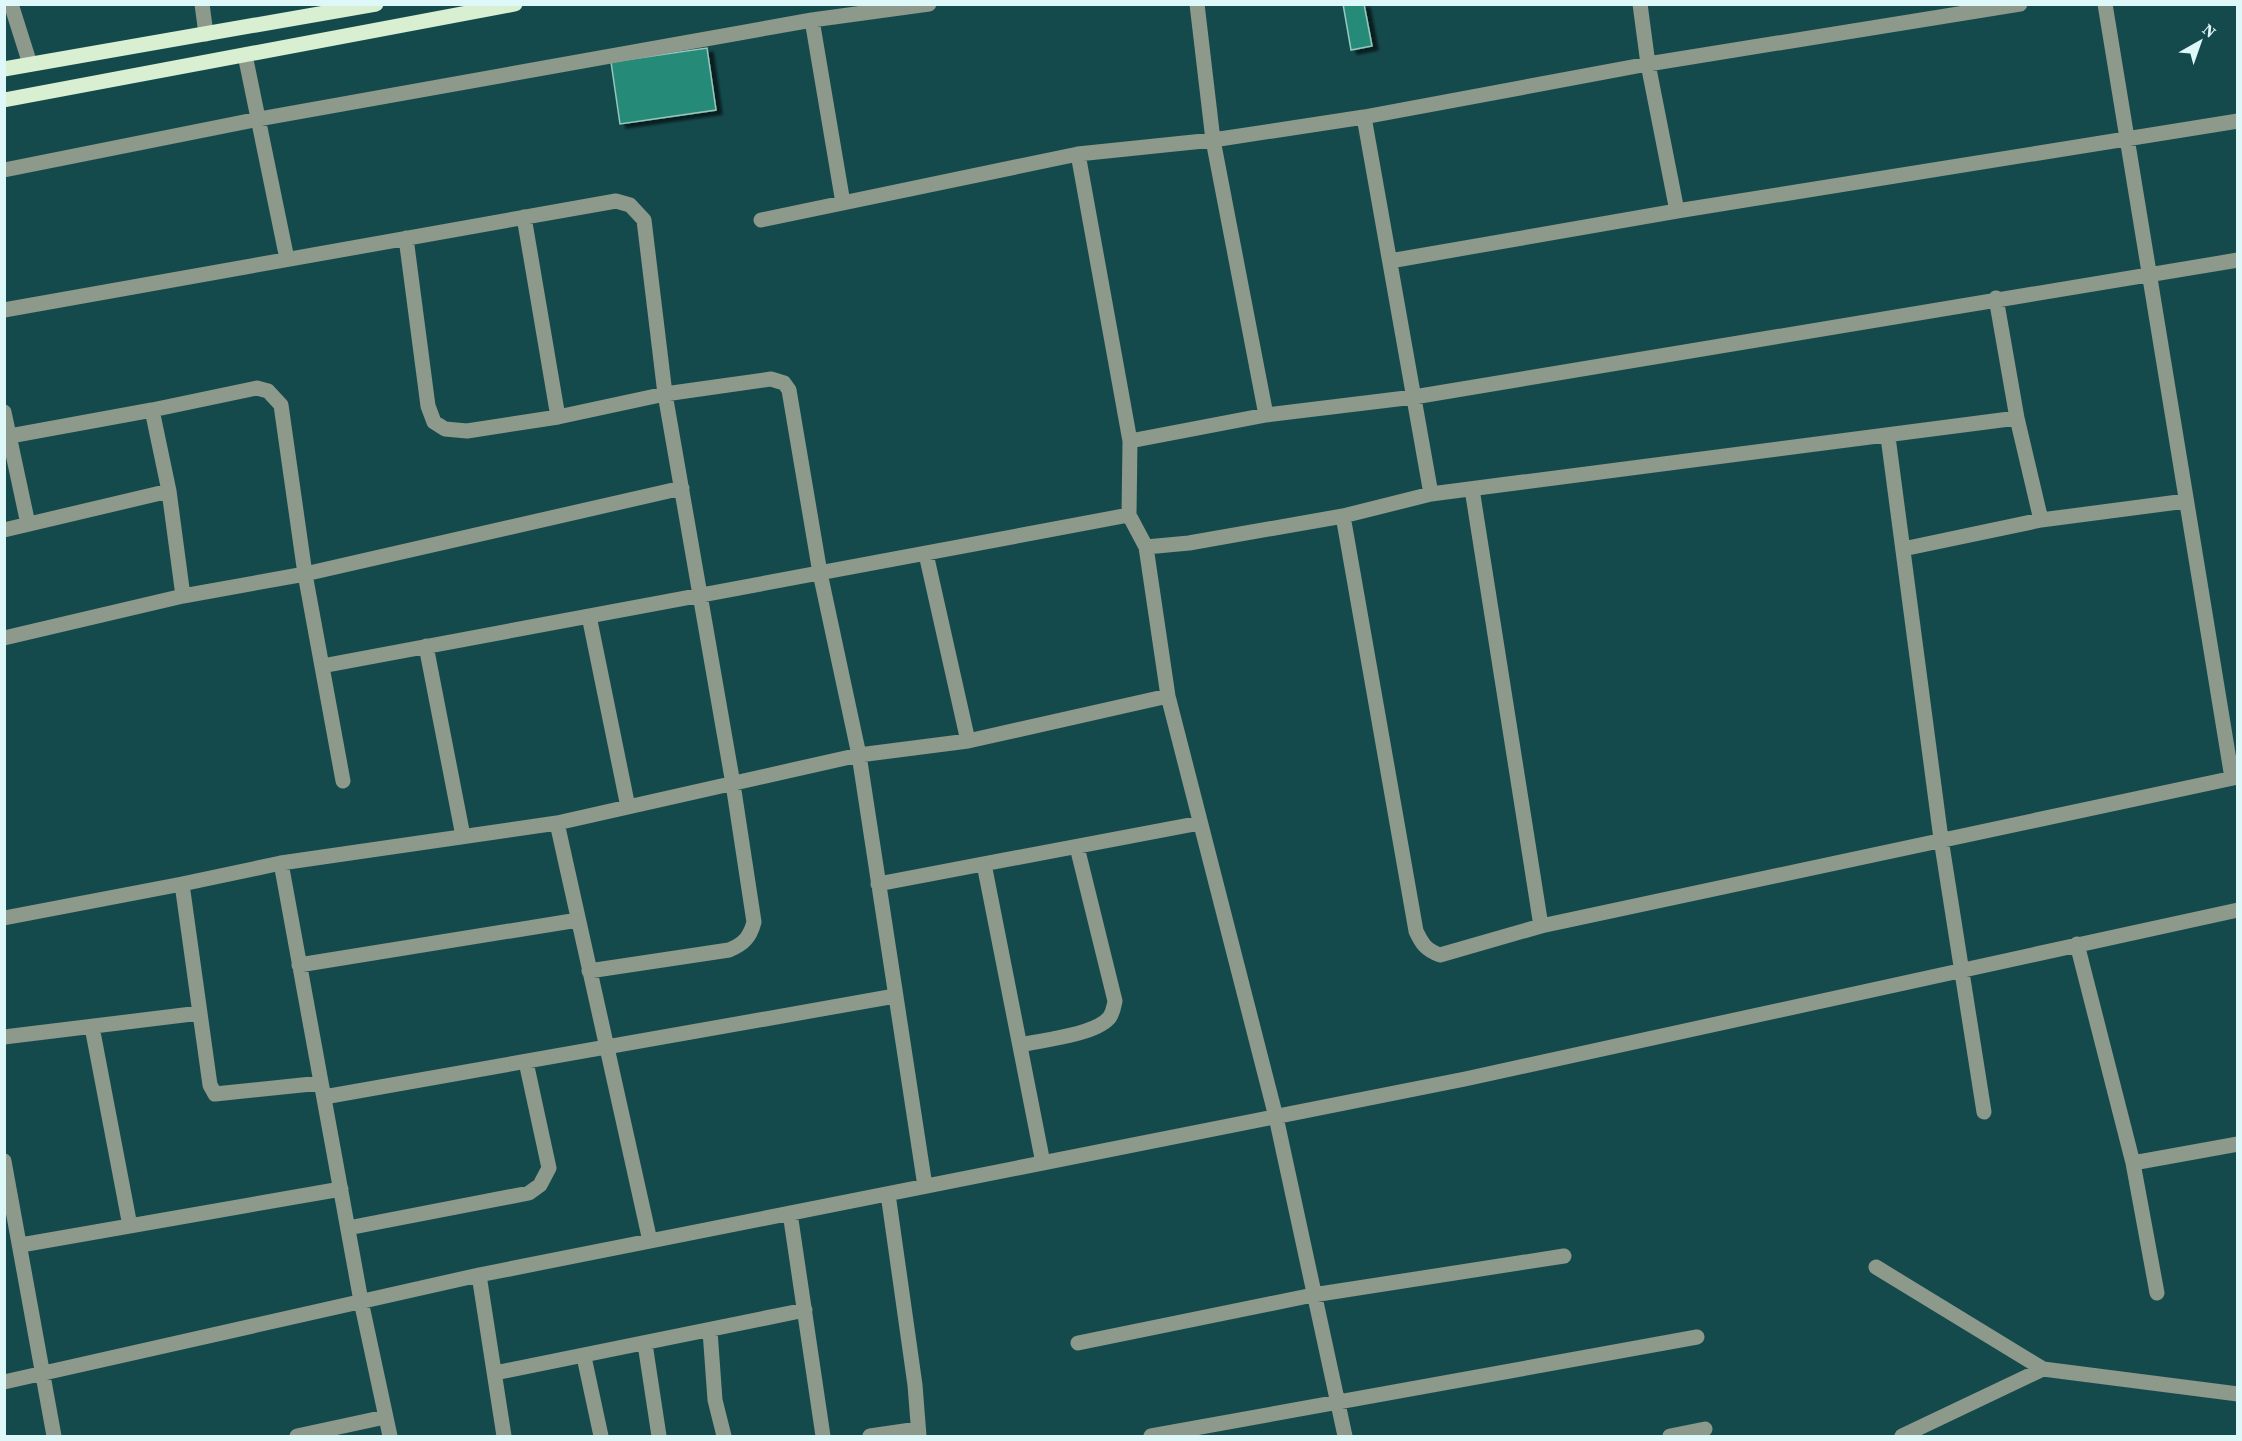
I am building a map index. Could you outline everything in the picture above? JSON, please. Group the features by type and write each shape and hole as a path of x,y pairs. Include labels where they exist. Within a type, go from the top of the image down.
{"main road":[{"path":"4,69 376,4"},
{"path":"4,100 515,4"}],"street":[{"path":"11,4 30,64"},
{"path":"202,4 206,34"},
{"path":"4,170 259,118 812,20 929,4"},
{"path":"1197,4 1213,140 1266,415"},
{"path":"1640,4 1648,64 1677,211"},
{"path":"761,220 1078,154 1213,140 1364,117 1648,64 2020,4"},
{"path":"1343,516 1416,931 1422,945 1429,951 1440,955 1541,926 2235,778 2147,274 2105,4"},
{"path":"812,20 843,203"},
{"path":"244,55 287,259"},
{"path":"1364,117 1431,494"},
{"path":"1390,261 1677,211 2238,121"},
{"path":"1078,154 1130,441 1129,515 1146,547 1168,696 1276,1117 1345,1437"},
{"path":"4,310 616,201 630,205 644,220 665,394 733,784 754,922 751,934 741,945 729,950 589,971"},
{"path":"524,218 558,417"},
{"path":"406,238 428,406 434,422 446,429 467,431 558,417 665,394 771,379 784,384 789,390 820,573 858,755 925,1186"},
{"path":"1130,441 1266,415 1414,397 1996,298 2238,260"},
{"path":"1996,298 2018,418 2042,520"},
{"path":"10,436 257,388 268,391 281,405 305,574 343,781"},
{"path":"152,410 169,491 183,596"},
{"path":"4,412 28,524"},
{"path":"1146,547 1189,543 1343,516 1431,494 1888,437 2018,418"},
{"path":"1888,437 1941,839 1984,1113"},
{"path":"4,638 183,596 305,574 682,488"},
{"path":"1472,489 1541,926"},
{"path":"4,530 169,491"},
{"path":"1903,549 2042,520 2186,501"},
{"path":"322,666 1129,515"},
{"path":"926,554 968,741"},
{"path":"589,616 628,807"},
{"path":"426,646 463,837"},
{"path":"4,918 281,863 557,823 858,755 968,741 1168,696"},
{"path":"557,823 650,1241"},
{"path":"878,884 1200,823"},
{"path":"1020,1045 1095,1028 1109,1018 1113,1010 1115,1000 1077,847"},
{"path":"281,863 361,1301 390,1437"},
{"path":"984,864 1043,1163"},
{"path":"182,884 210,1085 215,1094 322,1090 526,1062 896,996"},
{"path":"4,1382 479,1275 1465,1079 2238,910"},
{"path":"299,965 578,920"},
{"path":"2077,944 2133,1163 2157,1293"},
{"path":"4,1037 200,1012"},
{"path":"92,1027 129,1226"},
{"path":"348,1228 529,1193 540,1185 549,1168 526,1062"},
{"path":"2133,1163 2238,1144"},
{"path":"4,1161 54,1437"},
{"path":"21,1245 342,1189"},
{"path":"870,1437 918,1433 915,1385 888,1194"},
{"path":"790,1213 823,1437"},
{"path":"1078,1343 1313,1295 1564,1256"},
{"path":"1876,1267 2043,1369 2238,1394"},
{"path":"479,1275 504,1437"},
{"path":"495,1373 584,1357 805,1310"},
{"path":"710,1331 715,1400 724,1437"},
{"path":"1151,1437 1337,1405 1697,1337"},
{"path":"645,1344 659,1437"},
{"path":"584,1357 601,1437"},
{"path":"1902,1437 2043,1369"},
{"path":"297,1436 385,1417"},
{"path":"1670,1437 1705,1429"}],"building":[{"path":"1343,4 1364,4 1372,46 1351,50"},
{"path":"707,48 716,110 620,124 611,62"}]}
